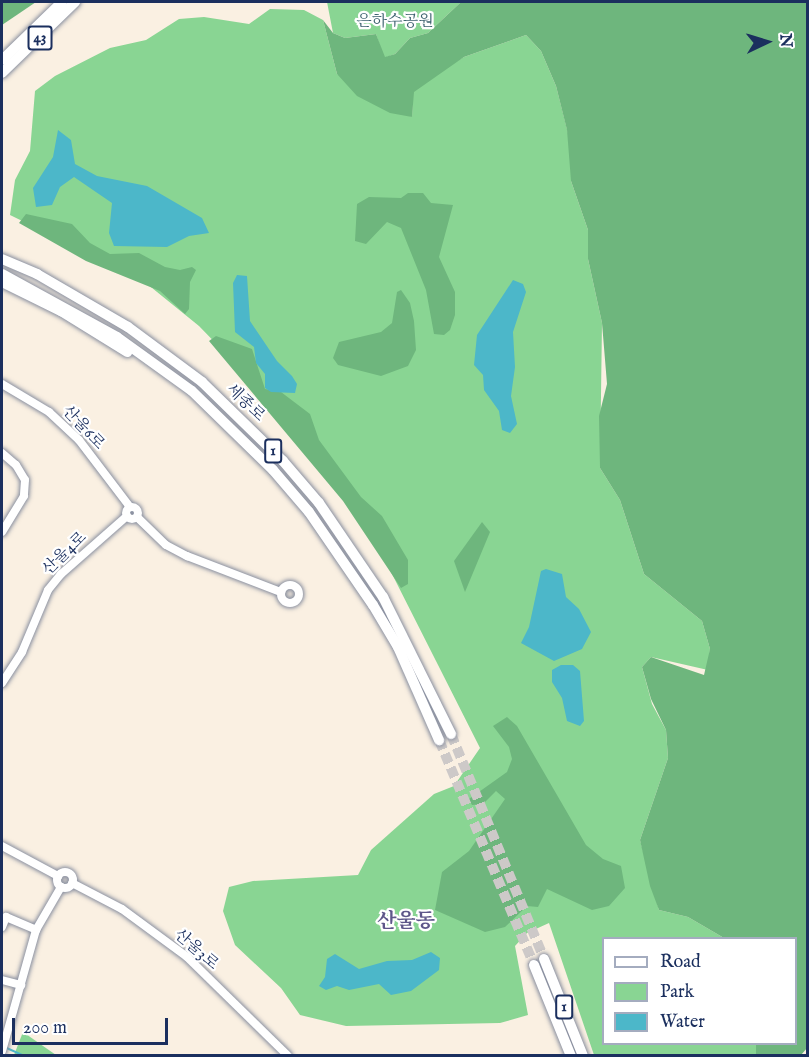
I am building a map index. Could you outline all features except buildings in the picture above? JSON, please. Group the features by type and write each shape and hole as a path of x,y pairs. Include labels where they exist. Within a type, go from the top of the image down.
{"highway":[{"name":"43","path":"2,60 62,2"},
{"name":"43","path":"2,73 75,2"},
{"path":"2,253 82,292 139,329 209,384 243,420"},
{"name":"세종로","path":"2,259 46,279 128,327 202,382 243,420 290,470 352,549 409,642 450,734"},
{"name":"세종로","path":"2,274 117,337 192,391 233,428 309,512 343,559 398,647 440,740"},
{"path":"2,282 61,311 124,350 233,428"},
{"name":"1","path":"571,1056 539,962 583,1056"}],"street":[{"name":"산울6로","path":"2,384 49,412 79,440 130,507 137,508 137,517"},
{"path":"2,453 16,465 25,480 24,496 2,532"},
{"path":"130,507 127,516 137,517 166,545 187,556 281,592"},
{"name":"산울4로","path":"2,683 22,652 48,590 61,574 127,516"},
{"path":"2,846 58,876 61,887"},
{"name":"산울3로","path":"58,876 68,872 72,883 122,909 186,957 288,1056"},
{"path":"2,1050 36,930 61,887 72,883"},
{"path":"2,927 6,916 36,930"},
{"path":"2,980 21,985"}],"green space":[{"path":"2,2 36,2 2,25"},
{"name":"은하수공원","path":"327,2 461,2 428,33 410,38 395,54 384,58 376,34 345,38 333,33"},
{"path":"461,2 807,2 808,1047 801,1055 756,1055 756,1045 797,1045 797,937 722,937 688,917 659,910 650,886 640,840 668,758 666,730 651,699 642,667 651,657 704,675 710,649 702,621 644,574 620,500 600,468 599,416 607,384 602,323 588,259 588,230 571,181 567,130 556,86 541,51 526,35 464,57 414,92 412,117 390,113 357,96 337,74 323,20 333,33 345,38 376,34 385,57 395,54 410,38 428,33"},
{"path":"270,9 304,10 323,20 337,74 412,117 413,92 429,77 464,57 526,35 541,51 556,86 571,145 571,181 588,230 588,259 602,323 600,468 620,500 644,574 702,621 710,649 708,670 651,657 642,667 652,704 666,730 668,758 640,840 659,910 688,917 722,937 602,937 602,1045 756,1045 756,1055 594,1055 549,923 527,933 515,946 528,1015 500,1023 346,1026 300,1015 281,988 235,945 223,911 229,887 253,881 358,875 371,850 434,794 454,786 480,748 391,572 372,526 263,392 199,326 141,279 10,215 15,180 30,151 35,91 55,76 110,48 146,40 179,19 204,17 249,24"},
{"path":"408,193 423,193 431,203 453,205 439,257 455,292 455,315 450,330 444,335 434,334 426,290 401,228 387,222 366,244 355,241 357,204 369,197 401,198"},
{"path":"26,214 72,224 90,243 110,254 139,253 165,267 180,270 192,267 196,270 190,282 189,309 185,314 160,291 86,261 19,223"},
{"path":"401,290 410,303 414,321 416,350 408,366 381,376 338,365 333,358 339,342 381,332 392,323 397,292"},
{"path":"216,336 252,349 265,389 281,392 310,414 319,440 361,497 382,516 408,560 408,584 401,588 343,501 209,341"},
{"path":"482,522 490,532 465,592 454,561"},
{"path":"507,717 517,726 586,845 603,859 621,866 625,888 609,906 592,910 547,889 538,907 527,906 505,927 485,932 435,910 442,872 469,851 505,799 496,791 483,804 472,805 469,799 507,772 512,759 509,747 493,726"},
{"path":"23,1032 56,1055 14,1055"}],"water":[{"path":"58,130 71,140 75,164 97,176 147,186 202,218 209,233 189,236 167,247 114,246 109,233 112,203 74,177 60,187 52,205 36,207 33,188 53,157"},
{"path":"237,275 247,276 250,321 277,361 297,384 295,393 271,392 265,388 265,374 256,363 254,347 235,332 233,283"},
{"path":"513,280 523,284 526,292 513,332 515,367 511,396 517,424 510,433 502,430 499,411 484,390 483,375 474,365 477,335"},
{"path":"546,569 562,574 566,597 579,609 591,632 582,649 554,661 521,643 529,627 541,571"},
{"path":"561,665 573,665 580,671 584,721 580,726 567,721 562,698 552,682 552,670"},
{"path":"431,952 440,958 439,970 411,991 391,995 379,984 349,990 337,986 326,990 319,986 325,977 327,959 335,954 359,969 387,961 412,960"}],"waterway":[{"path":"7,1048 25,1056"}],"tunnel":[{"path":"451,734 544,959"},
{"path":"439,740 534,965"}],"district":[{"name":"산울동","path":"406,921"}]}
